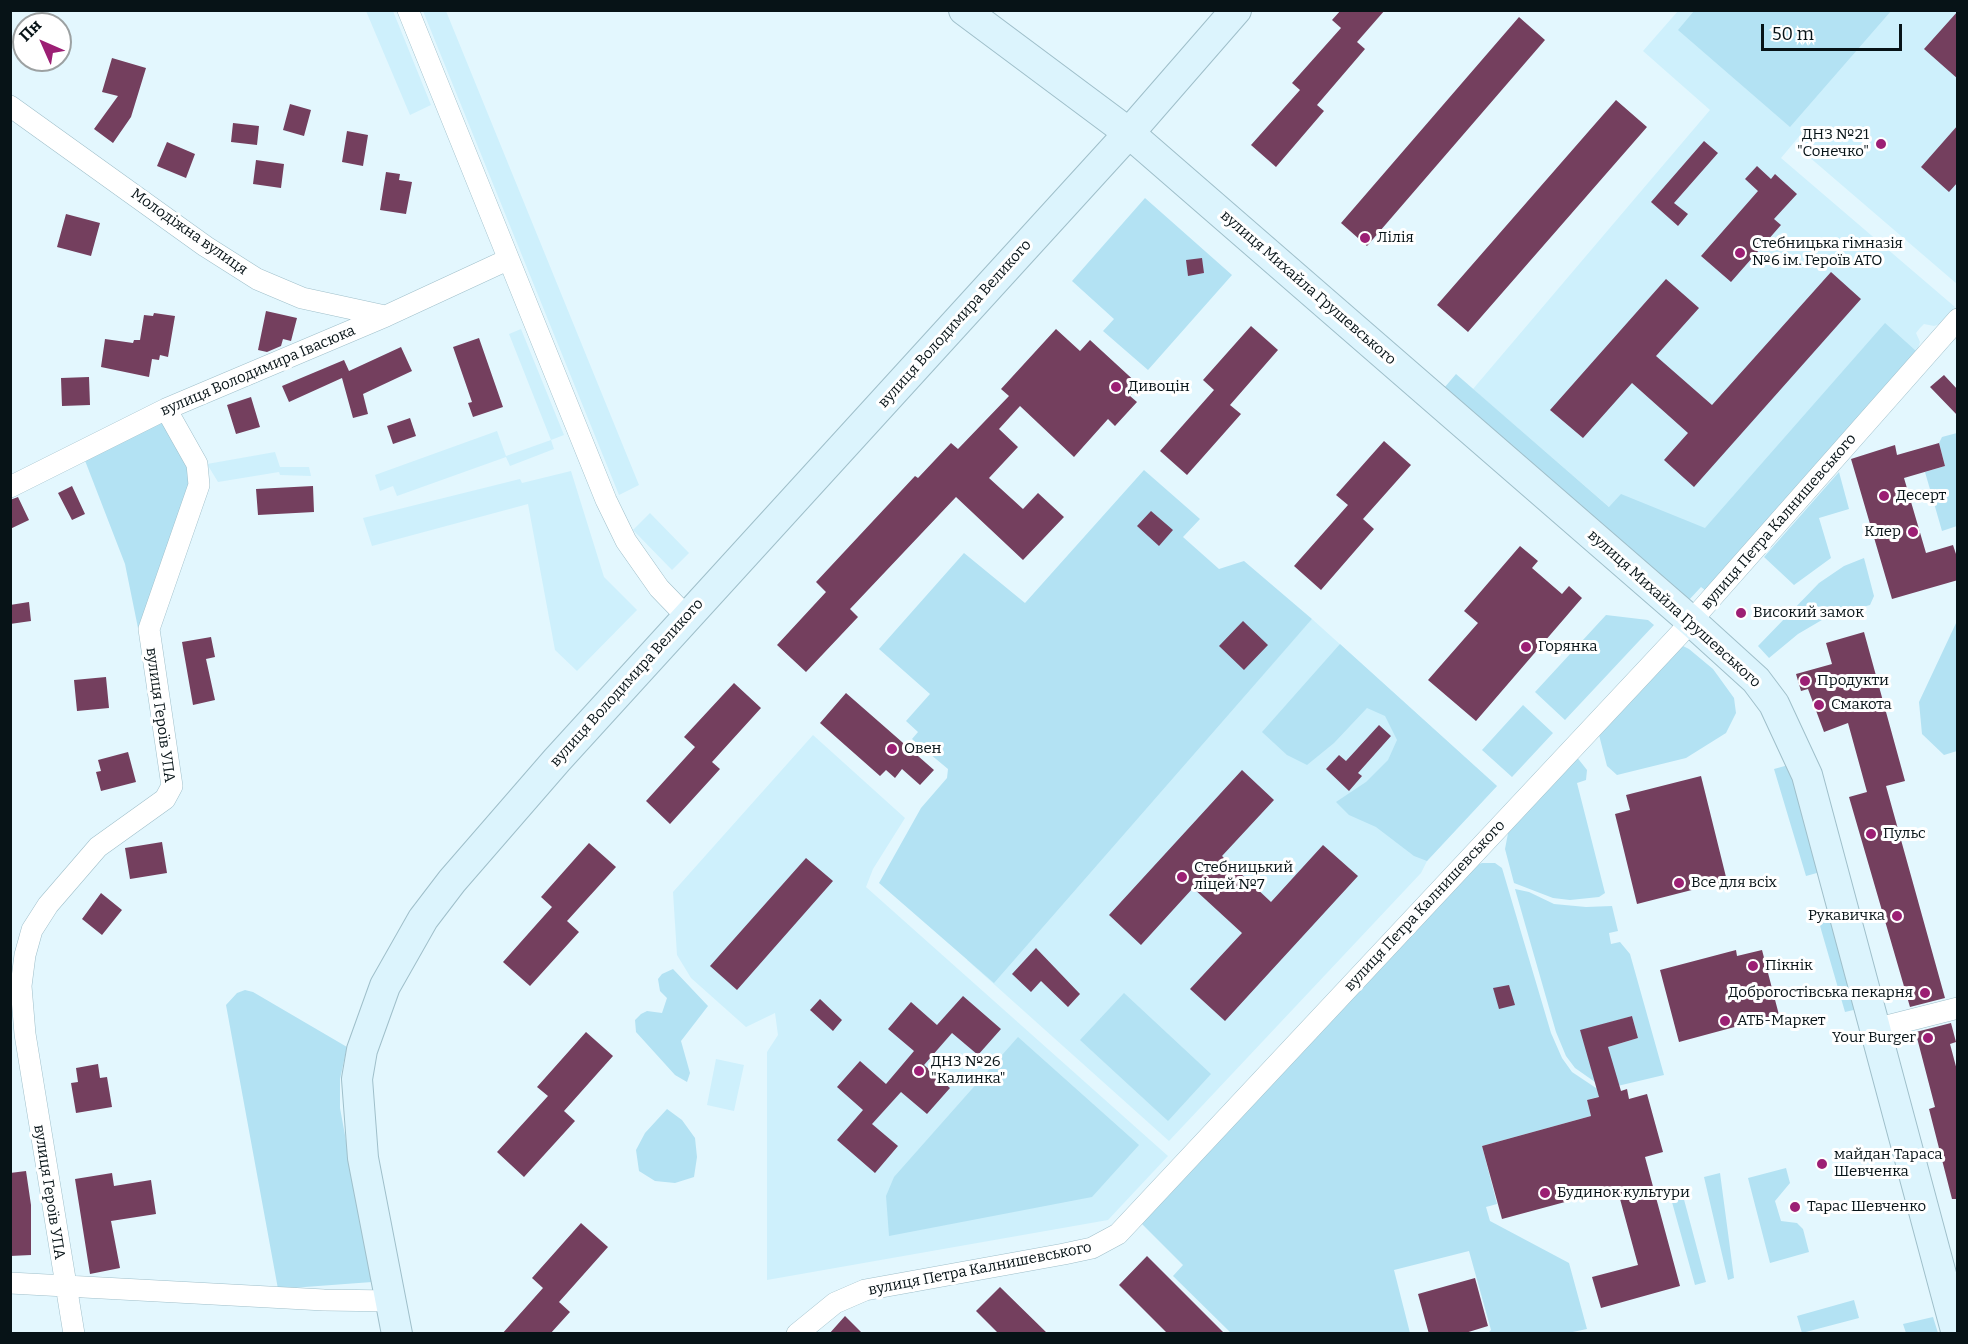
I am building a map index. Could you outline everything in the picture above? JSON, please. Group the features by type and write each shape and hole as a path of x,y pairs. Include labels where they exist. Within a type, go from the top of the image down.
{"street":[{"path":"408,10 588,458 626,542 659,588 687,617"},
{"name":"вулиця Михайла Грушевського","path":"964,10 1129,133 1756,680 1786,724 1807,775 1957,1334"},
{"name":"вулиця Володимира Великого","path":"397,1334 363,1158 357,1079 362,1050 385,986 423,919 452,881 687,617 1129,133 1236,10"},
{"name":"Молодіжна вулиця","path":"10,106 205,246 257,279 302,298 386,316"},
{"name":"вулиця Володимира Івасюка","path":"10,487 166,409 386,316 507,260"},
{"name":"вулиця Петра Калнишевського","path":"797,1334 836,1303 865,1290 1092,1248 1118,1234 1691,621 1958,319"},
{"name":"вулиця Героїв УПА","path":"74,1334 64,1286 25,1034 21,986 25,955 32,930 48,905 98,847 165,799 172,786 149,629 199,485 197,464 166,409"},
{"path":"1875,1029 1958,1008"},
{"path":"10,1283 324,1300 391,1301"}],"shaded area":[{"path":"366,11 393,11 431,105 410,115"},
{"path":"423,11 446,11 639,485 619,495"},
{"name":"Стебницька гімназія №6 ім. Героїв АТО","path":"1678,11 1957,11 1957,284 1808,156 1802,133 1781,158 1955,307 1940,324 1934,326 1924,324 1920,328 1916,333 1920,342 1918,349 1705,590 1473,389 1710,110 1643,51"},
{"path":"1694,11 1891,11 1790,127 1678,30"},
{"path":"1145,198 1232,275 1148,370 1103,331 1114,319 1072,281"},
{"path":"1885,323 1916,351 1705,590 1701,587 1688,601 1439,394 1456,374 1609,507 1621,494 1705,528"},
{"path":"521,329 564,435 551,440 509,334"},
{"path":"161,419 189,468 189,495 138,628 125,564 84,458"},
{"path":"497,431 506,456 551,440 554,449 510,466 506,457 397,496 393,486 380,491 375,475"},
{"path":"1957,433 1957,526 1942,531 1925,472 1945,466 1939,443 1942,437"},
{"path":"275,452 280,467 309,467 311,476 280,475 279,472 218,482 207,464"},
{"path":"1144,470 1200,519 1183,537 1219,569 1244,561 1312,619 994,983 879,883 921,808 947,778 948,769 912,739 918,732 906,721 930,694 879,649 964,553 1025,603"},
{"path":"571,471 604,577 637,610 577,671 555,650 528,504 372,546 363,518 520,479 522,483"},
{"path":"1839,472 1849,509 1819,518 1831,558 1794,585 1764,557"},
{"path":"650,513 689,553 672,570 633,530"},
{"path":"1864,558 1874,596 1870,605 1827,617 1798,634 1769,658 1758,646 1819,583 1844,566"},
{"path":"1606,615 1648,620 1654,625 1565,720 1535,692"},
{"name":"Стебницький ліцей №7","path":"1312,619 1497,786 1427,861 1421,873 1169,1141 967,960 1238,702"},
{"path":"1957,621 1957,751 1944,755 1922,734 1919,702"},
{"path":"1677,643 1689,649 1713,669 1734,698 1736,713 1726,733 1686,758 1617,775 1607,766 1599,735"},
{"path":"1340,644 1497,786 1427,861 1414,856 1376,827 1349,815 1336,802 1366,782 1388,760 1397,740 1385,716 1367,708 1334,743 1307,765 1287,755 1262,732"},
{"path":"1523,705 1553,733 1512,777 1482,750"},
{"name":"ДНЗ №26 \"Калинка\"","path":"813,735 905,818 873,869 866,887 1168,1156 1108,1220 767,1280 767,1052 778,1035 775,1013 746,1027 691,978 677,955 673,892"},
{"path":"1576,756 1587,770 1586,780 1577,783 1605,893 1599,897 1570,900 1553,898 1514,883 1505,849 1510,823"},
{"path":"1792,764 1824,871 1806,876 1774,769"},
{"path":"1482,863 1495,863 1502,868 1551,1033 1562,1058 1572,1072 1599,1090 1601,1096 1587,1100 1591,1116 1482,1146 1497,1204 1486,1207 1490,1221 1569,1263 1587,1329 1568,1333 1488,1333 1491,1330 1469,1251 1394,1270 1410,1333 1231,1333 1173,1276 1183,1265 1141,1223 1471,867"},
{"path":"1515,889 1529,892 1554,904 1586,907 1612,906 1618,931 1609,933 1611,944 1620,942 1630,954 1664,1075 1609,1088 1595,1082 1575,1068 1566,1056 1556,1032","holes":["1632,1016 1638,1038 1608,1047 1580,1031"]},
{"path":"1835,914 1862,1008 1845,1012 1818,919"},
{"path":"673,969 708,1006 681,1041 690,1073 687,1082 675,1075 636,1032 635,1020 641,1014 647,1011 662,1013 667,998 660,991 658,979 662,974"},
{"path":"245,990 253,992 347,1047 340,1079 340,1108 372,1282 278,1289 226,1005 237,993"},
{"path":"1124,993 1211,1074 1168,1121 1080,1040"},
{"path":"1018,1037 1139,1145 1092,1197 889,1236 886,1196 894,1177"},
{"path":"716,1059 744,1065 734,1111 707,1105"},
{"path":"667,1109 682,1120 695,1138 697,1157 694,1177 675,1183 655,1181 639,1171 636,1150 645,1133"},
{"path":"1786,1168 1790,1183 1775,1201 1781,1221 1797,1223 1803,1229 1809,1252 1770,1263 1748,1178"},
{"path":"1720,1173 1734,1278 1728,1280 1704,1177"},
{"path":"1682,1192 1706,1282 1695,1285 1670,1195"},
{"path":"1854,1300 1859,1318 1802,1333 1797,1316"},
{"path":"1933,1317 1938,1333 1906,1333 1903,1324"}],"building":[{"path":"1341,10 1385,10 1357,42 1365,49 1317,105 1324,111 1276,167 1251,145 1300,90 1292,83 1341,28 1332,20"},
{"path":"1958,11 1958,79 1924,49"},
{"path":"1519,17 1545,40 1367,246 1341,223"},
{"path":"112,58 146,68 131,117 113,143 94,129 118,96 102,92"},
{"path":"1616,100 1647,127 1468,332 1437,305"},
{"path":"290,104 311,110 304,136 283,130"},
{"path":"233,123 259,126 257,145 231,142"},
{"path":"1958,125 1958,182 1949,192 1921,167"},
{"path":"347,131 368,135 363,166 342,162"},
{"path":"1704,141 1718,153 1674,203 1688,214 1678,226 1651,202"},
{"path":"167,142 195,154 186,178 157,166"},
{"path":"256,160 284,164 281,188 253,184"},
{"path":"1757,166 1771,179 1775,174 1797,194 1774,219 1781,225 1731,282 1701,256 1758,191 1745,179"},
{"path":"386,172 400,174 399,180 412,182 406,214 380,210"},
{"path":"66,214 100,223 91,256 57,247"},
{"path":"1202,258 1204,273 1188,276 1186,260"},
{"path":"1831,272 1861,299 1694,487 1664,460 1688,433 1632,383 1583,438 1550,410 1666,279 1699,308 1656,356 1712,405"},
{"path":"266,311 297,318 291,341 283,339 281,346 267,352 258,350"},
{"path":"154,313 175,316 168,357 160,355 159,360 152,359 149,377 101,367 105,339 133,343 134,340 140,340 144,315 153,316"},
{"path":"1251,326 1278,350 1230,405 1241,414 1187,475 1160,451 1214,390 1203,380"},
{"path":"1056,329 1080,351 1090,340 1140,386 1130,396 1137,402 1115,426 1108,419 1074,457 1020,406 999,429 1018,447 989,478 1023,509 1038,493 1064,517 1023,560 956,497 850,609 858,617 806,672 777,645 826,592 816,582 915,476 918,478 951,443 958,449 1009,396 1001,389"},
{"path":"479,338 503,407 473,417 468,403 472,402 453,347"},
{"path":"401,347 412,371 363,394 368,414 353,418 342,378 289,402 282,386 344,360 349,371"},
{"path":"1944,375 1958,390 1958,416 1930,387"},
{"path":"89,377 90,405 62,406 61,378"},
{"path":"251,397 260,427 236,434 227,405"},
{"path":"410,418 416,436 393,444 387,426"},
{"path":"1384,441 1411,465 1363,519 1374,529 1321,590 1294,566 1348,505 1336,495"},
{"path":"1939,443 1945,466 1904,478 1926,553 1953,545 1958,560 1958,580 1892,599 1851,459 1895,445 1897,455"},
{"path":"72,486 85,514 72,520 58,493"},
{"path":"313,486 314,512 258,515 256,489"},
{"path":"18,497 29,520 10,529 10,500"},
{"path":"1151,511 1173,530 1159,546 1137,526"},
{"path":"1520,546 1538,561 1532,568 1562,594 1569,586 1582,598 1476,721 1428,680 1478,623 1464,611"},
{"path":"29,602 31,621 10,624 10,605"},
{"path":"1243,621 1268,645 1244,670 1219,646"},
{"path":"1864,632 1905,781 1886,786 1945,998 1910,1007 1849,797 1867,792 1848,723 1824,732 1808,689 1801,691 1796,674 1832,664 1826,643"},
{"path":"211,637 215,657 206,659 215,700 193,705 182,642"},
{"path":"106,677 109,708 77,711 74,680"},
{"path":"734,683 761,708 712,762 720,769 670,824 646,801 695,747 684,737"},
{"path":"846,693 934,770 920,785 902,769 895,778 886,770 880,776 820,723"},
{"path":"1379,725 1391,736 1358,773 1362,776 1349,791 1326,769 1339,755 1346,761"},
{"path":"128,752 136,782 101,791 96,772 101,771 98,760"},
{"path":"1242,770 1274,800 1222,856 1271,902 1323,845 1358,876 1225,1021 1190,989 1242,933 1193,888 1141,945 1109,915"},
{"path":"1701,776 1727,881 1637,904 1615,814 1630,810 1626,795"},
{"path":"162,842 167,873 130,879 125,848"},
{"path":"589,843 616,867 567,921 579,932 530,986 503,962 552,907 541,897"},
{"path":"806,858 833,881 737,990 710,966"},
{"path":"101,893 122,910 102,935 82,919"},
{"path":"1036,948 1080,994 1068,1007 1041,981 1031,992 1012,974"},
{"path":"1736,950 1737,956 1762,950 1779,1015 1679,1042 1660,970"},
{"path":"1509,985 1515,1005 1499,1009 1493,988"},
{"path":"963,996 1001,1029 978,1055 952,1033 924,1065 950,1088 927,1114 901,1092 872,1124 898,1146 875,1173 837,1140 863,1110 837,1087 860,1061 886,1084 914,1051 888,1029 911,1002 937,1025"},
{"path":"820,999 842,1020 833,1031 810,1010"},
{"name":"Будинок культури","path":"1632,1016 1638,1038 1608,1047 1621,1091 1627,1089 1629,1099 1647,1094 1663,1152 1645,1157 1680,1286 1601,1308 1592,1277 1638,1265 1617,1188 1502,1219 1482,1146 1591,1116 1587,1100 1599,1097 1580,1030"},
{"path":"1951,1023 1956,1042 1950,1044 1958,1074 1958,1199 1952,1199 1929,1109 1935,1107 1916,1034 1916,1032"},
{"path":"586,1032 613,1056 564,1111 575,1121 524,1177 497,1152 548,1096 537,1087"},
{"path":"98,1064 100,1078 107,1077 112,1107 76,1113 71,1083 78,1082 76,1068"},
{"path":"26,1171 31,1205 31,1255 10,1256 10,1173"},
{"path":"112,1173 114,1186 151,1180 156,1214 111,1221 120,1268 90,1274 75,1179"},
{"path":"581,1223 608,1247 559,1302 570,1312 550,1334 502,1334 543,1288 532,1278"},
{"path":"1147,1256 1225,1334 1168,1334 1119,1285"},
{"path":"1475,1278 1488,1326 1462,1334 1429,1334 1418,1294"},
{"path":"1000,1287 1048,1334 999,1334 976,1311"},
{"path":"845,1316 863,1334 829,1334"}],"place":[{"name":"ДНЗ №21 \"Сонечко\"","path":"1881,144"},
{"name":"Лілія","path":"1365,238"},
{"name":"Стебницька гімназія №6 ім. Героїв АТО","path":"1740,253"},
{"name":"Дивоцін","path":"1116,387"},
{"name":"Десерт","path":"1884,496"},
{"name":"Клер","path":"1913,532"},
{"name":"Високий замок","path":"1741,613"},
{"name":"Горянка","path":"1526,647"},
{"name":"Продукти","path":"1805,681"},
{"name":"Смакота","path":"1819,705"},
{"name":"Овен","path":"892,749"},
{"name":"Пульс","path":"1871,834"},
{"name":"Стебницький ліцей №7","path":"1182,877"},
{"name":"Все для всіх","path":"1679,883"},
{"name":"Рукавичка","path":"1897,916"},
{"name":"Пікнік","path":"1753,966"},
{"name":"Доброгостівська пекарня","path":"1925,993"},
{"name":"АТБ-Маркет","path":"1725,1021"},
{"name":"Your Burger","path":"1928,1038"},
{"name":"ДНЗ №26 \"Калинка\"","path":"919,1071"},
{"name":"майдан Тараса Шевченка","path":"1822,1164"},
{"name":"Будинок культури","path":"1545,1193"},
{"name":"Тарас Шевченко","path":"1795,1207"}]}
